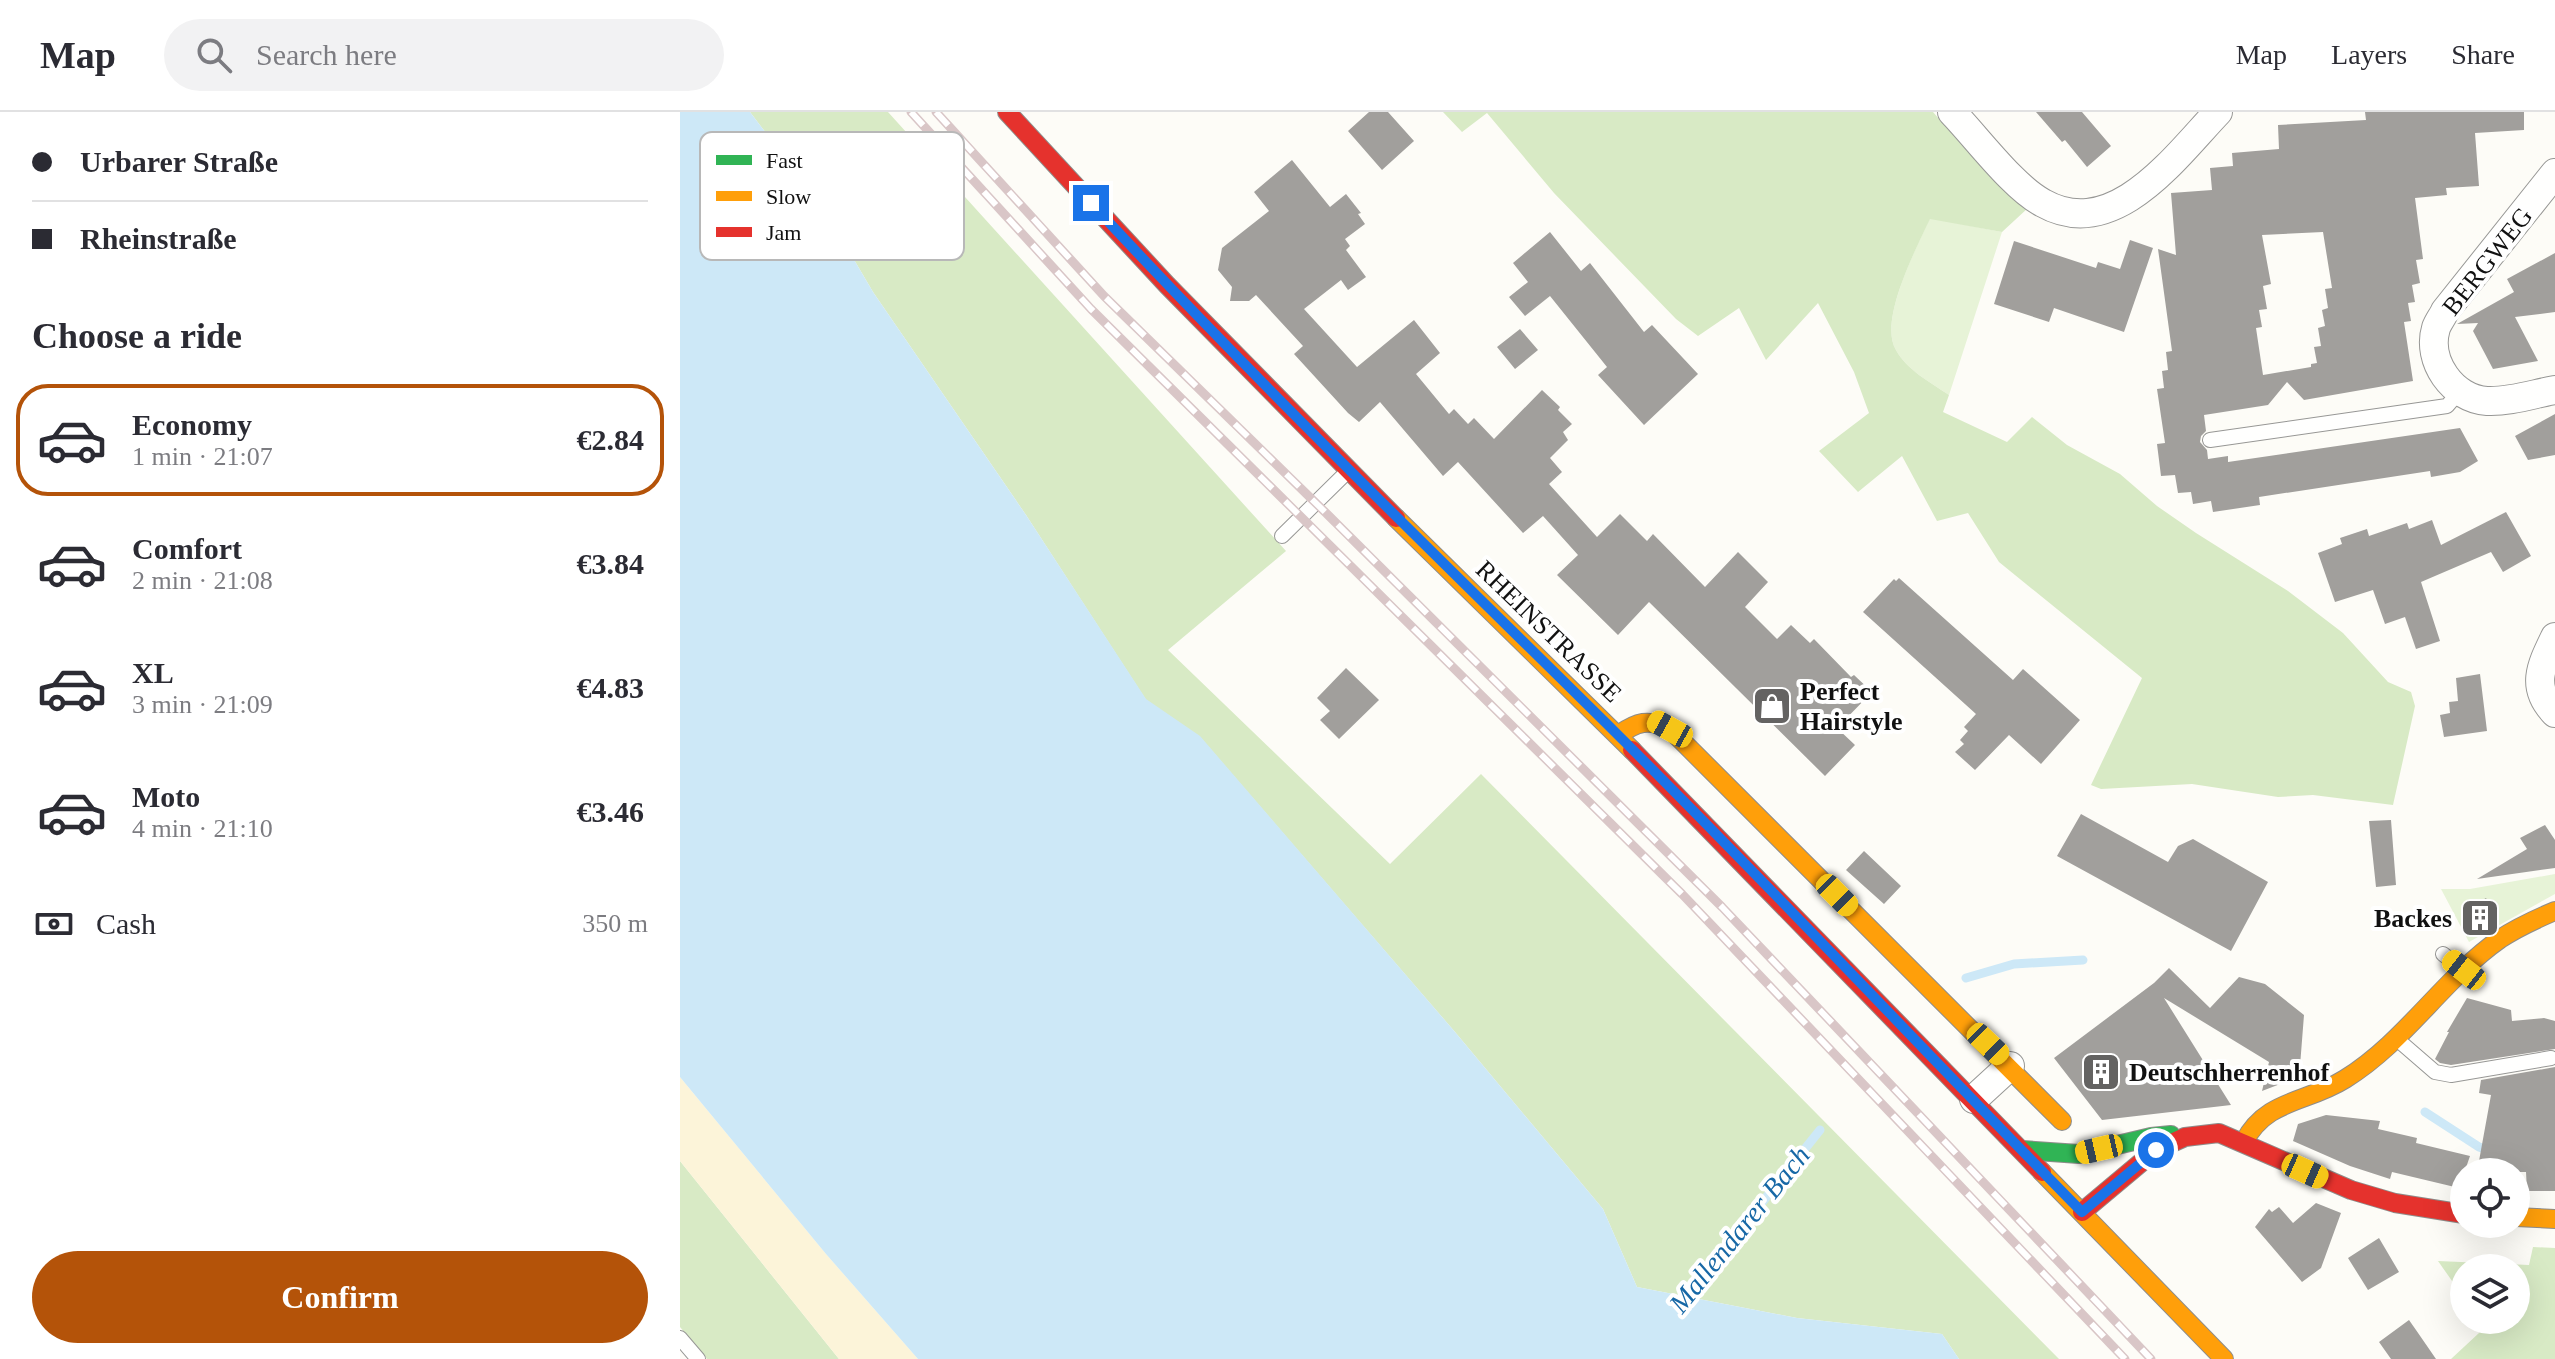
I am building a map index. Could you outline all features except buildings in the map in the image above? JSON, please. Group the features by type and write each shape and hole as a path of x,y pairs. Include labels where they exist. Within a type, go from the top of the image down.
{"main road":[{"name":"RHEINSTRASSE","path":"1007,112 1167,285 1349,470 1618,735 2224,1359"},
{"path":"1618,735 1640,721 1653,720 1670,729 2062,1121"},
{"path":"2244,1142 2257,1120 2333,1086 2398,1040 2480,953 2521,925 2555,911"},
{"path":"2022,1150 2079,1154 2165,1135 2185,1137 2219,1133 2351,1190 2395,1203 2450,1212"},
{"path":"2082,1212 2149,1155 2185,1137"},
{"path":"2530,1218 2555,1219"}],"street":[{"path":"1952,112 2023,189 2042,203 2063,212 2082,214 2104,210 2151,182 2218,112"},
{"name":"BERGWEG","path":"2460,391 2446,379 2438,364 2434,347 2436,329 2445,311 2555,173"},
{"path":"2460,391 2471,399 2487,401 2555,390"},
{"path":"2555,637 2541,665 2539,682 2544,701 2555,713"},
{"path":"1974,1099 2010,1066"}],"lane":[{"path":"2210,440 2447,406 2460,391"},
{"path":"1282,536 1349,470"},
{"path":"2443,954 2464,970"},
{"path":"2398,1040 2435,1072 2451,1075 2551,1058"},
{"path":"680,1338 698,1359"}],"green space":[{"path":"750,112 888,112 906,132 765,132"},
{"path":"1443,112 1933,112 1991,178 2028,208 2002,232 1930,219 1895,303 1892,337 1896,350 1906,364 1949,395 1943,412 2007,442 2032,417 2067,445 2120,474 2157,506 2196,533 2288,591 2343,633 2388,682 2411,692 2415,706 2393,805 2313,795 2278,797 2192,784 2101,789 2091,785 2142,678 1999,562 1968,513 1937,521 1902,456 1858,492 1819,451 1869,413 1854,372 1818,303 1766,360 1739,308 1698,336 1676,319 1554,193 1487,113 1462,132"},
{"path":"964,196 1286,551 1168,650 1390,864 1481,774 2059,1359 1959,1359 1942,1334 1797,1318 1637,1287 1603,1209 1455,1032 1200,737 1146,700 1026,515 854,260 964,260"},
{"path":"1930,218 2002,232 1949,395 1906,364 1896,350 1892,337 1895,303 1901,284"},
{"path":"2555,874 2555,894 2469,942 2441,889 2470,889"},
{"path":"680,1161 839,1359 707,1359 680,1327"},
{"path":"2533,1247 2555,1248 2555,1359 2451,1359 2478,1334 2530,1334 2530,1260"},
{"path":"2438,1261 2450,1262 2450,1278"}],"sand":[{"path":"680,1077 826,1254 918,1359 839,1359 680,1161"}],"water":[{"path":"680,112 750,112 765,132 700,132 700,260 854,260 1146,699 1200,736 1603,1209 1637,1287 1797,1318 1942,1334 1959,1359 918,1359 826,1254 680,1077"}],"waterway":[{"name":"Mallendarer Bach","path":"1966,978 2014,964 2083,960"},
{"name":"Mallendarer Bach","path":"2425,1112 2479,1147 2491,1151"},
{"name":"Mallendarer Bach","path":"1680,1305 1820,1130"}],"railway":[{"path":"911,112 929,132"},
{"path":"936,112 954,132"},
{"path":"964,143 1104,296 1722,907 2151,1359"},
{"path":"964,170 1091,309 1682,894 2125,1359"}],"traffic: fast":[{"path":"2022,1150 2079,1154 2171,1135"}],"traffic: slow":[{"path":"1396,518 1632,750"},
{"path":"1618,735 1643,723 1655,723 1670,729 2062,1121"},
{"path":"2244,1142 2253,1128 2276,1109 2331,1087 2367,1064 2479,955 2500,939 2555,911"},
{"path":"2042,1172 2224,1359"},
{"path":"2530,1218 2555,1219"}],"traffic: jam":[{"path":"1007,112 1167,285 1396,518"},
{"path":"1632,750 2042,1172"},
{"path":"2082,1212 2156,1150 2185,1137 2219,1133 2351,1190 2395,1203 2450,1212"}],"place":[{"name":"Perfect Hairstyle","path":"1772,706"},
{"name":"Backes","path":"2480,918"},
{"name":"Deutschherrenhof","path":"2101,1072"}],"route":[{"path":"1091,203 1167,285 1404,526 1618,735 2082,1212 2156,1150"}]}
